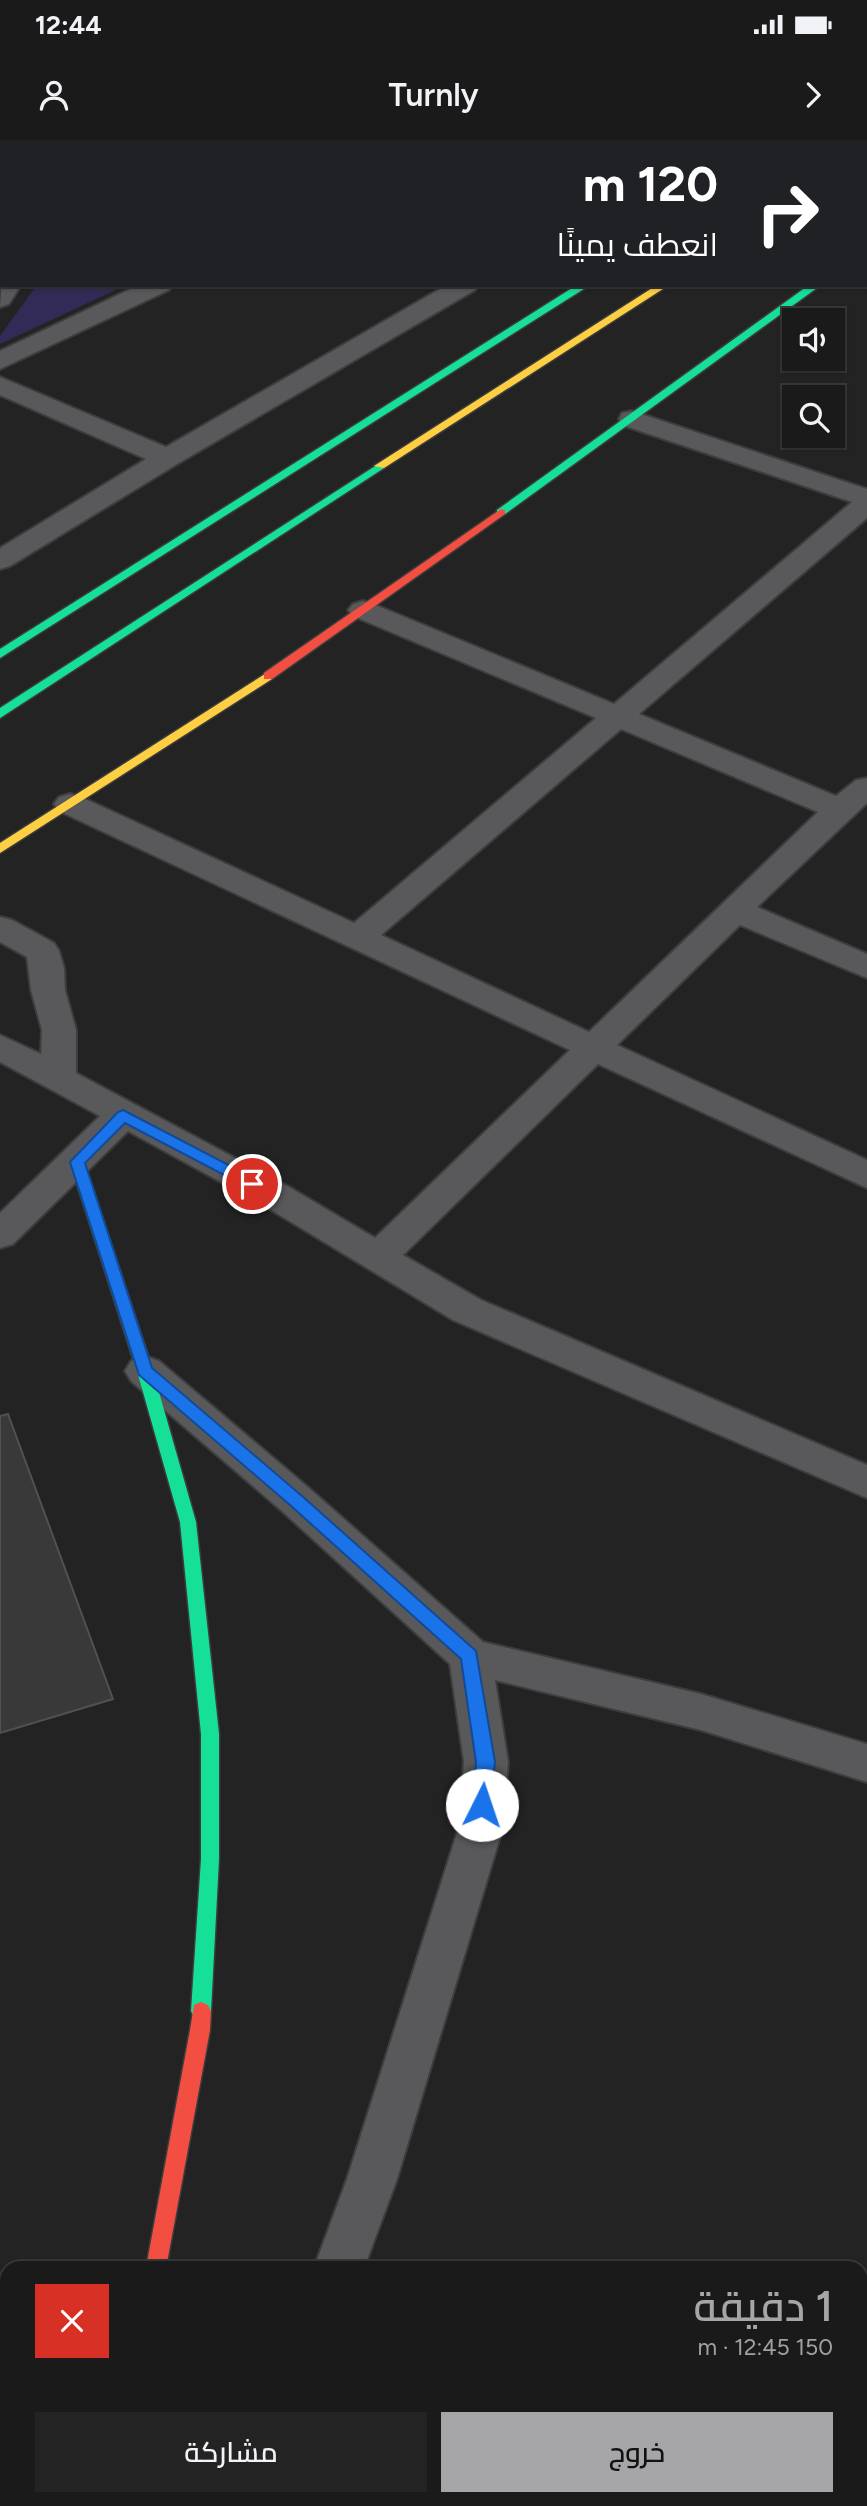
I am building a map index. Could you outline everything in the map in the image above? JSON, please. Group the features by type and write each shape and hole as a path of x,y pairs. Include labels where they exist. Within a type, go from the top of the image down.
{"street":[{"path":"0,361 156,287"},
{"path":"4,552 463,287"},
{"path":"0,654 582,287"},
{"path":"0,715 329,499 661,287"},
{"path":"0,849 308,650 813,287"},
{"path":"0,385 167,458"},
{"path":"632,419 867,498"},
{"path":"359,937 867,504"},
{"path":"363,610 839,809"},
{"path":"379,1256 839,809 867,788"},
{"path":"70,804 867,1175"},
{"path":"735,910 867,967"},
{"path":"0,928 42,951 59,1030 58,1079"},
{"path":"0,1047 276,1196 467,1310 867,1482"},
{"path":"0,1235 78,1162 123,1115"},
{"path":"78,1162 145,1371 188,1522 211,1734 210,1859 200,2030 157,2261"},
{"path":"145,1371 296,1500 470,1656 701,1712 867,1763"},
{"path":"342,2261 372,2179 481,1827 485,1762 470,1656"}],"shaded area":[{"path":"36,287 122,287 0,344 0,336"}],"building":[{"path":"8,1414 113,1699 0,1733 0,1416"}],"traffic: fast":[{"path":"0,654 582,287"},
{"path":"501,512 813,287"},
{"path":"0,714 380,466"},
{"path":"77,1162 145,1371 188,1522 210,1734 210,1859 201,2011"}],"traffic: slow":[{"path":"380,466 661,287"},
{"path":"0,849 268,676"}],"traffic: jam":[{"path":"268,676 501,512"},
{"path":"157,2261 200,2030 201,2011"}],"route":[{"path":"252,1184 123,1115 78,1162 145,1371 296,1500 470,1656 485,1762 482,1805"}]}
